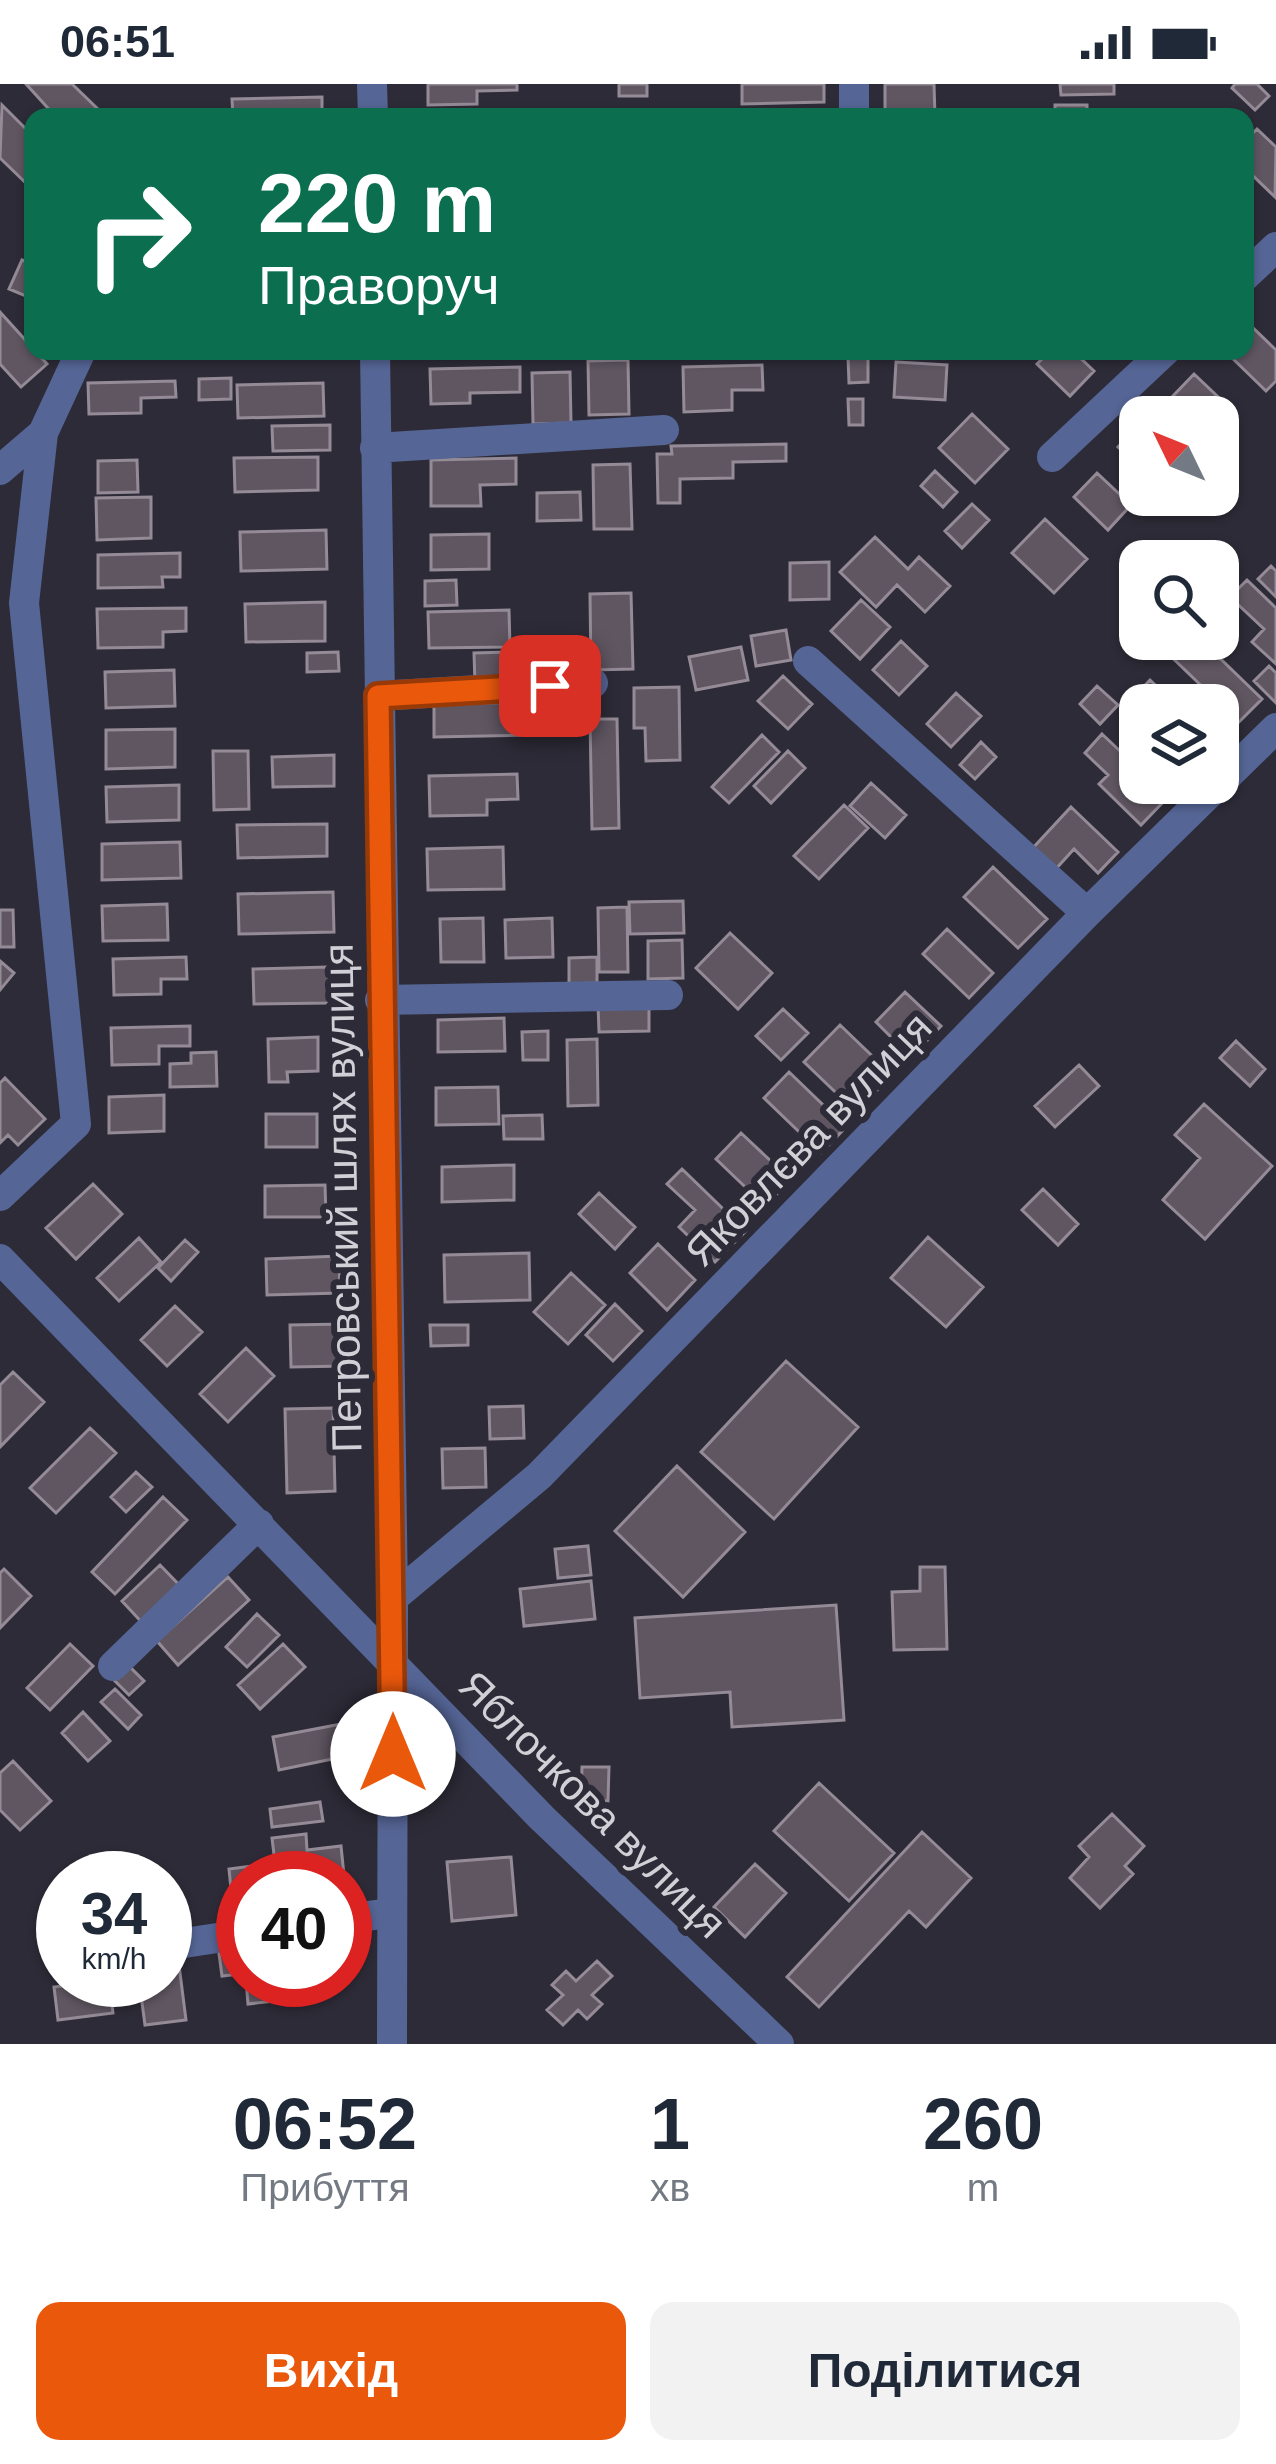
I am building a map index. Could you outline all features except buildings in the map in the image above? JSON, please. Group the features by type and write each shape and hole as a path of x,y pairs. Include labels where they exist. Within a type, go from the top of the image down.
{"street":[{"path":"1254,268 1276,247"},
{"path":"0,1196 76,1124 24,603 44,433 77,360"},
{"name":"Петровський шлях вулиця","path":"375,360 380,1000 393,1598 392,2044"},
{"path":"1052,457 1155,360"},
{"path":"376,448 664,430"},
{"path":"0,470 44,433"},
{"path":"808,661 1087,913"},
{"path":"378,696 592,683"},
{"name":"Яковлєва вулиця","path":"393,1598 539,1476 1087,913 1276,728"},
{"path":"380,1000 668,995"},
{"name":"Яблочкова вулиця","path":"0,1259 542,1818 779,2044"},
{"path":"113,1666 259,1525"},
{"path":"372,1915 390,1913"}],"route":[{"path":"393,1754 378,696 550,686"}]}
